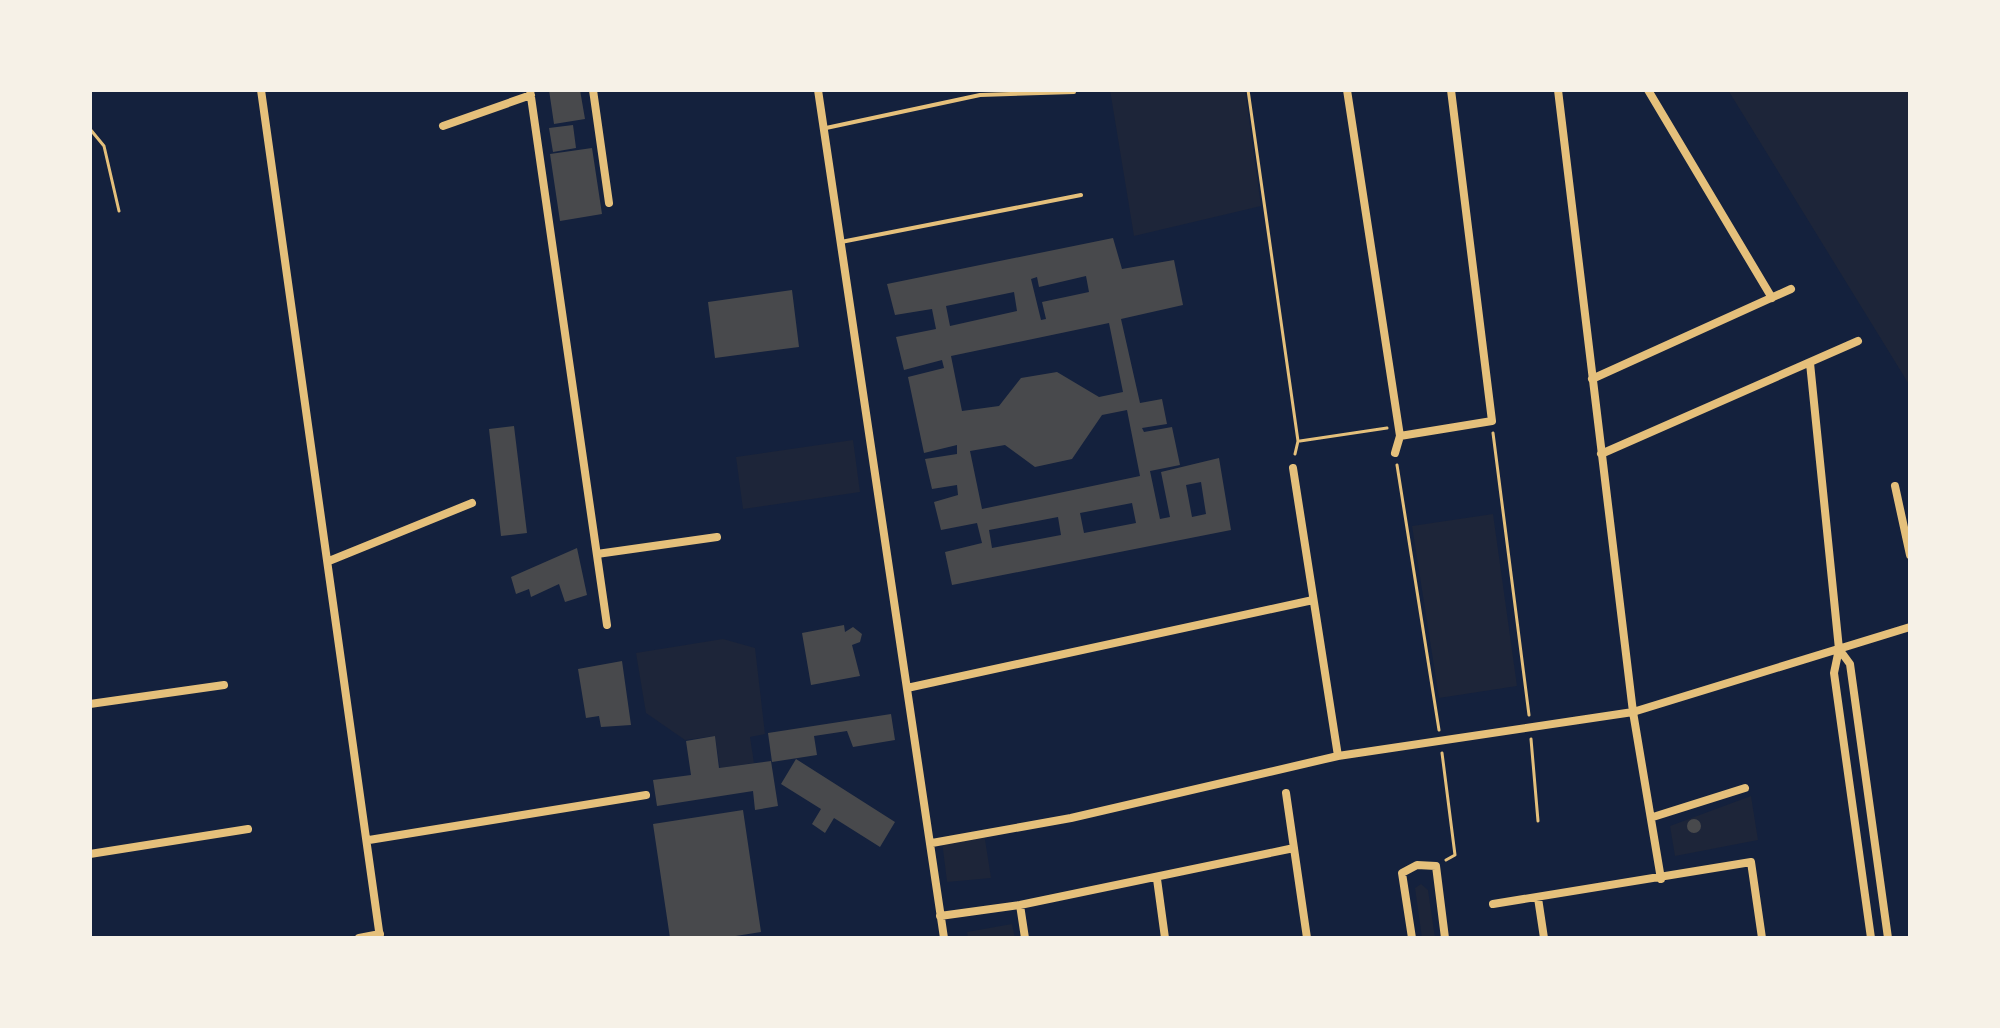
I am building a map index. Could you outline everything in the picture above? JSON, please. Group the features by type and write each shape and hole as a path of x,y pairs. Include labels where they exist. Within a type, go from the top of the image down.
{"street":[{"path":"261,90 369,840 380,936 359,938"},
{"path":"593,90 609,203"},
{"path":"818,90 944,938"},
{"path":"1347,90 1399,426 1400,436 1395,453"},
{"path":"1400,436 1492,421 1451,90"},
{"path":"1558,90 1633,712 1661,879"},
{"path":"1648,90 1772,298"},
{"path":"443,126 530,92 607,625"},
{"path":"1592,379 1791,289"},
{"path":"1601,454 1858,341"},
{"path":"1810,363 1839,649 1834,673 1871,938"},
{"path":"1293,468 1338,756"},
{"path":"1895,486 1910,555"},
{"path":"329,561 472,503"},
{"path":"597,554 717,537"},
{"path":"907,688 1313,600"},
{"path":"932,843 1071,818 1338,756 1440,738 1633,712 1910,627"},
{"path":"1839,649 1850,664 1888,938"},
{"path":"90,704 224,685"},
{"path":"1653,817 1745,788"},
{"path":"1286,793 1307,938"},
{"path":"369,840 646,795"},
{"path":"90,854 248,829"},
{"path":"940,916 1020,905 1157,879 1294,848"},
{"path":"1493,904 1751,862 1762,938"},
{"path":"1412,938 1402,873 1417,865 1436,866 1445,938"},
{"path":"1157,879 1165,938"},
{"path":"1538,898 1544,938"},
{"path":"1020,905 1025,938"}],"lane":[{"path":"824,128 980,95 1074,92"},
{"path":"841,242 1081,195"}],"path":[{"path":"1248,90 1298,441 1293,468"},
{"path":"90,129 104,146 119,211"},
{"path":"1492,421 1530,726 1538,821"},
{"path":"1298,441 1399,426"},
{"path":"1395,453 1440,738 1455,855 1436,866"}],"shaded area":[{"path":"1110,90 1245,90 1261,206 1134,236"},
{"path":"1728,90 1910,90 1910,386"},
{"path":"853,440 860,492 743,509 736,457"},
{"path":"1493,514 1517,686 1439,698 1412,526"},
{"path":"723,639 755,648 765,734 750,737 754,763 720,768 715,736 685,740 646,713 636,653"},
{"path":"1751,796 1758,840 1675,856 1670,826"},
{"path":"984,833 991,878 947,882 942,841"},
{"path":"1421,884 1428,890 1435,938 1422,938 1415,888"},
{"path":"1012,924 1015,938 968,938 967,932"}],"building":[{"path":"549,90 580,90 585,119 554,124"},
{"path":"573,125 576,148 553,152 549,128"},
{"path":"592,148 602,214 560,221 550,154"},
{"path":"1113,238 1122,269 1174,260 1183,305 1121,319 1140,403 1162,399 1167,424 1142,428 1144,432 1172,427 1180,465 1150,471 1160,519 1170,517 1161,472 1219,458 1231,530 952,585 945,552 982,543 977,523 941,530 934,502 958,495 957,485 932,489 925,459 957,454 957,445 924,453 908,377 944,368 942,360 904,370 896,337 936,329 932,309 895,315 887,284","holes":["1086,276 1089,292 1042,302 1046,319 1041,320 1031,279 1037,277 1039,287","1014,292 1017,311 950,326 946,306","1109,323 1123,392 1099,397 1057,372 1021,378 999,406 962,411 951,356","1127,410 1140,476 982,509 970,451 1005,445 1035,467 1072,459 1102,415","1201,482 1206,514 1192,517 1186,485","1132,503 1136,523 1084,533 1080,513","1058,517 1061,535 992,548 989,530"]},
{"path":"792,290 799,347 715,358 708,302"},
{"path":"514,426 527,533 501,536 489,429"},
{"path":"577,548 587,595 565,602 559,584 531,597 529,589 516,594 511,577"},
{"path":"844,625 845,632 853,627 862,634 860,642 852,645 860,676 811,685 802,633"},
{"path":"622,661 631,725 601,727 599,716 586,718 578,669"},
{"path":"891,714 895,740 853,747 847,731 814,736 817,755 772,762 768,733"},
{"path":"715,736 719,768 771,761 778,806 755,810 753,791 657,806 653,780 691,775 686,741"},
{"path":"796,759 895,822 880,847 834,818 825,833 812,824 821,809 781,784"},
{"path":"743,810 761,932 723,938 670,938 653,824"},
{"path":"1694,819 1701,826 1694,833 1687,826"}]}
